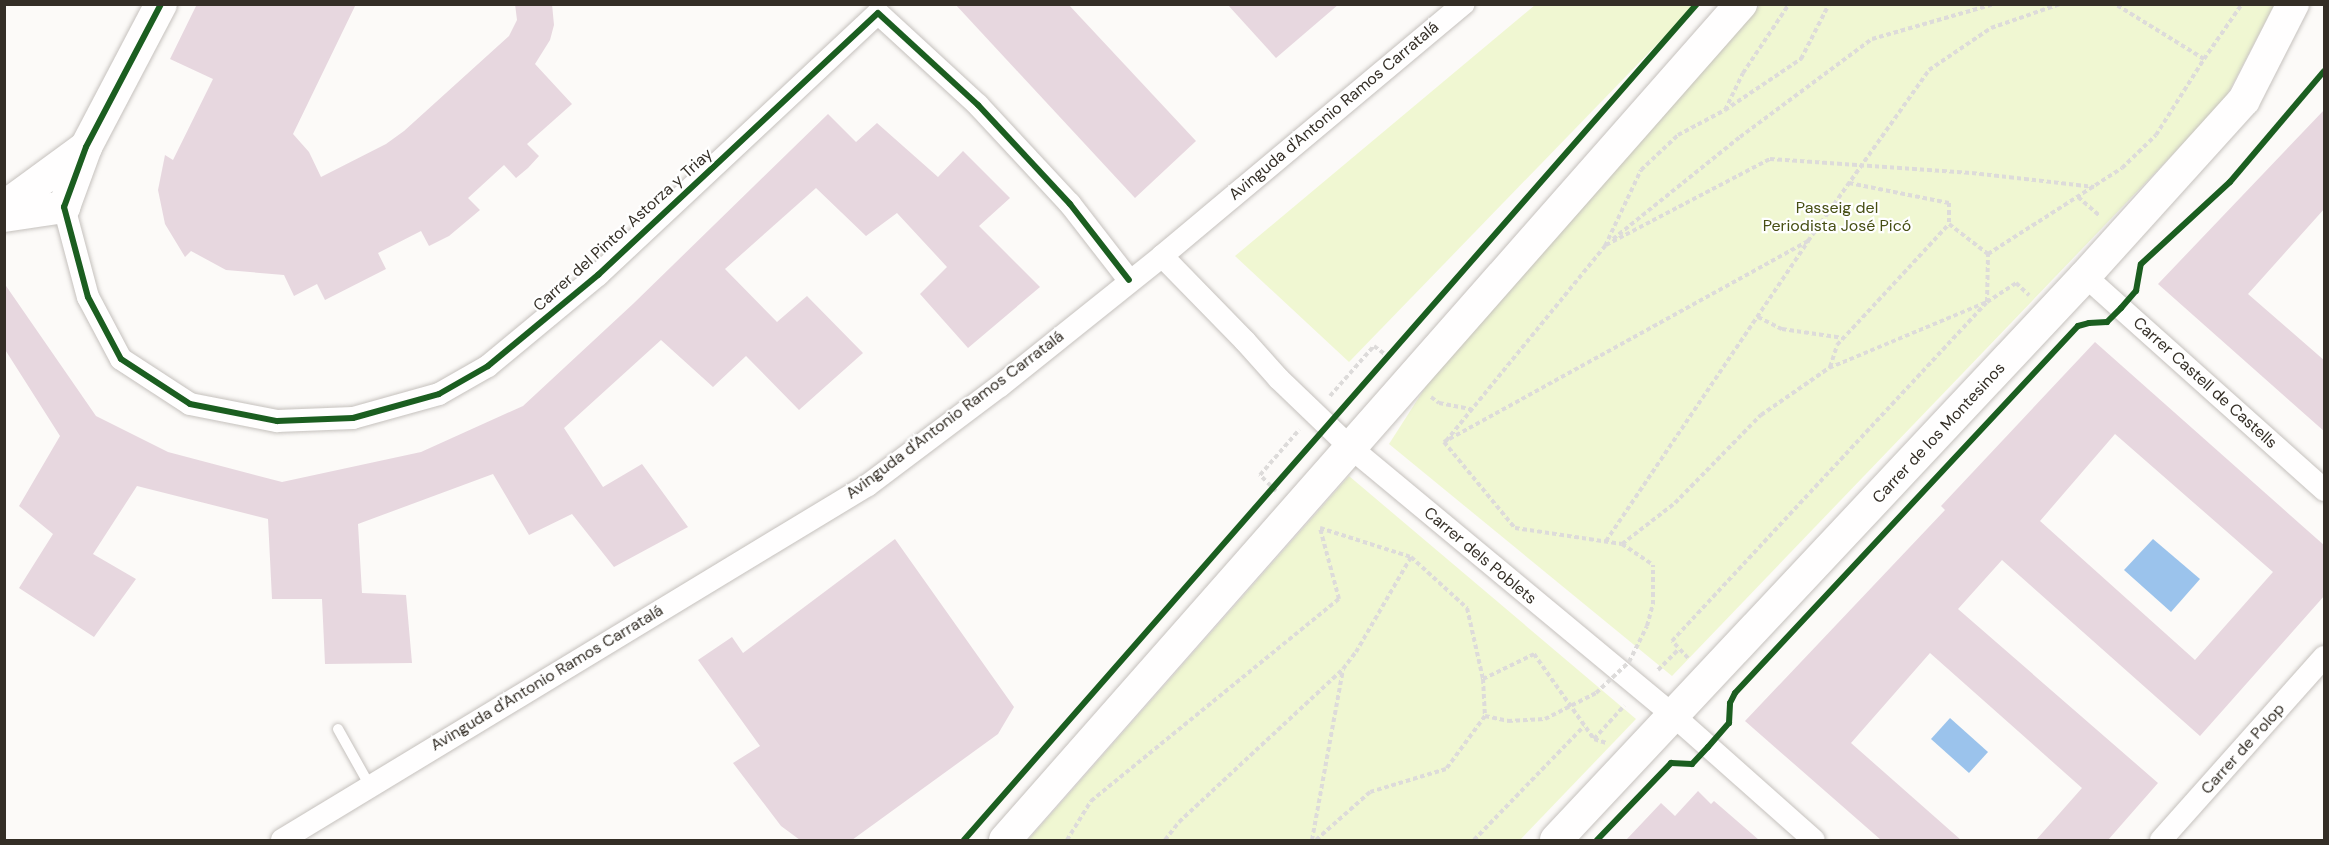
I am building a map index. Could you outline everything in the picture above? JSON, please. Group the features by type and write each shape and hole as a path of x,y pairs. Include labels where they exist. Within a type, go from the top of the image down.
{"main road":[{"path":"4,216 64,207 87,147 161,4"},
{"path":"1005,840 1741,4"},
{"name":"Carrer de los Montesinos","path":"1556,840 2085,276 2244,100 2294,4"},
{"path":"4,207 87,147"}],"street":[{"name":"Avinguda d'Antonio Ramos Carratalá","path":"282,840 868,485 1000,386 1129,280 1162,256 1463,4"},
{"name":"Carrer del Pintor Astorza y Triay","path":"64,207 88,297 121,358 190,404 277,421 354,418 439,394 488,366 598,274 882,9 978,105 1070,204 1129,280"},
{"name":"Carrer dels Poblets","path":"1162,256 1245,340 1279,379 1350,447 1673,715 1814,840"},
{"name":"Carrer Castell de Castells","path":"2085,276 2325,490"},
{"name":"Carrer de Polop","path":"2161,840 2325,657"}],"lane":[{"path":"338,729 370,786"}],"path":[{"path":"1725,110 1743,73 1789,4"},
{"path":"1605,246 1641,170 1678,135 1725,110 1801,59 1829,4"},
{"path":"1444,442 1605,246 1740,136 1872,39 1994,4"},
{"path":"1605,542 1808,241 1929,70 1991,28 2060,4"},
{"path":"2115,4 2204,59"},
{"path":"1988,254 2122,168 2156,135 2242,4"},
{"path":"1605,246 1770,159 2094,186"},
{"path":"1829,368 1837,345 1949,224 1949,203 1849,183"},
{"path":"1949,224 1988,254"},
{"path":"1444,442 1808,241"},
{"path":"1708,680 1672,641 1987,302 1988,254"},
{"path":"1622,544 1675,503 1761,415 1829,368 1987,302"},
{"path":"1758,317 1782,329 1844,338"},
{"path":"1381,365 1396,348"},
{"path":"1444,442 1515,528 1622,544 1653,565 1653,604 1647,626 1629,662 1596,693 1545,719 1508,721 1485,716"},
{"path":"1265,496 1281,479"},
{"path":"1067,840 1091,801 1339,598 1320,528 1412,557 1467,608 1484,680 1485,716 1446,769 1370,792 1314,840"},
{"path":"1165,840 1179,822 1343,669 1356,652 1412,557"},
{"path":"1484,680 1534,654 1594,739 1636,753"},
{"path":"1314,840 1343,669"},
{"path":"1474,840 1584,726"}],"green space":[{"path":"1535,5 1695,5 1349,362 1235,256"},
{"name":"Passeig del Periodista José Picó","path":"1760,5 2274,5 2224,101 1672,676 1389,444 1430,380"},
{"path":"1349,476 1636,719 1520,840 1028,840"}],"water":[{"path":"2153,539 2200,579 2171,612 2124,570"},
{"path":"1950,718 1988,752 1969,773 1931,739"}],"building":[{"path":"197,4 356,4 293,134 309,152 321,177 386,144 404,131 509,36 517,20 515,4 552,4 554,25 550,40 535,64 572,104 527,144 539,156 528,168 516,178 504,165 468,198 480,210 449,236 429,246 421,231 378,253 386,269 325,300 317,284 294,296 284,275 226,270 191,251 185,257 165,224 158,190 165,155 173,160 213,79 170,59"},
{"path":"955,4 1068,4 1196,141 1135,198"},
{"path":"1227,4 1339,4 1276,58"},
{"path":"2325,109 2325,208 2248,294 2325,361 2325,432 2158,284"},
{"path":"828,114 856,142 877,123 938,177 963,151 1010,198 979,226 1040,287 968,348 920,294 947,267 897,213 866,236 816,188 725,269 777,322 807,296 863,353 799,410 746,356 713,387 661,340 564,428 603,487 642,464 688,527 614,567 572,514 529,535 493,474 358,524 362,593 406,595 412,663 325,664 322,599 272,599 268,519 137,486 93,554 136,579 94,637 19,588 53,534 19,506 60,436 4,348 4,283 96,416 168,452 282,482 421,452 523,406 634,303"},
{"path":"2095,342 2325,546 2325,595 2200,736 2002,560 1958,609 2158,783 2108,840 2036,840 2082,788 1930,653 1851,743 1961,840 1881,840 1745,721 1945,510 1941,506","holes":["2115,434 2273,572 2195,660 2040,521"]},
{"path":"895,539 1014,707 998,734 852,840 800,840 781,826 733,763 760,746 698,660 732,637 743,653"},
{"path":"1698,791 1711,804 1714,801 1759,840 1626,840 1661,803 1675,816"}],"cycle path":[{"path":"161,4 86,147 64,207 88,297 121,359 190,404 277,421 353,418 439,394 488,366 598,275 878,13 978,105 1070,204 1129,280"},
{"path":"964,840 1697,4"},
{"path":"1597,840 1671,763 1692,764 1729,723 1730,703 1735,693 2078,326 2107,322 2121,308 2136,291 2141,264 2230,182 2324,71"}]}
